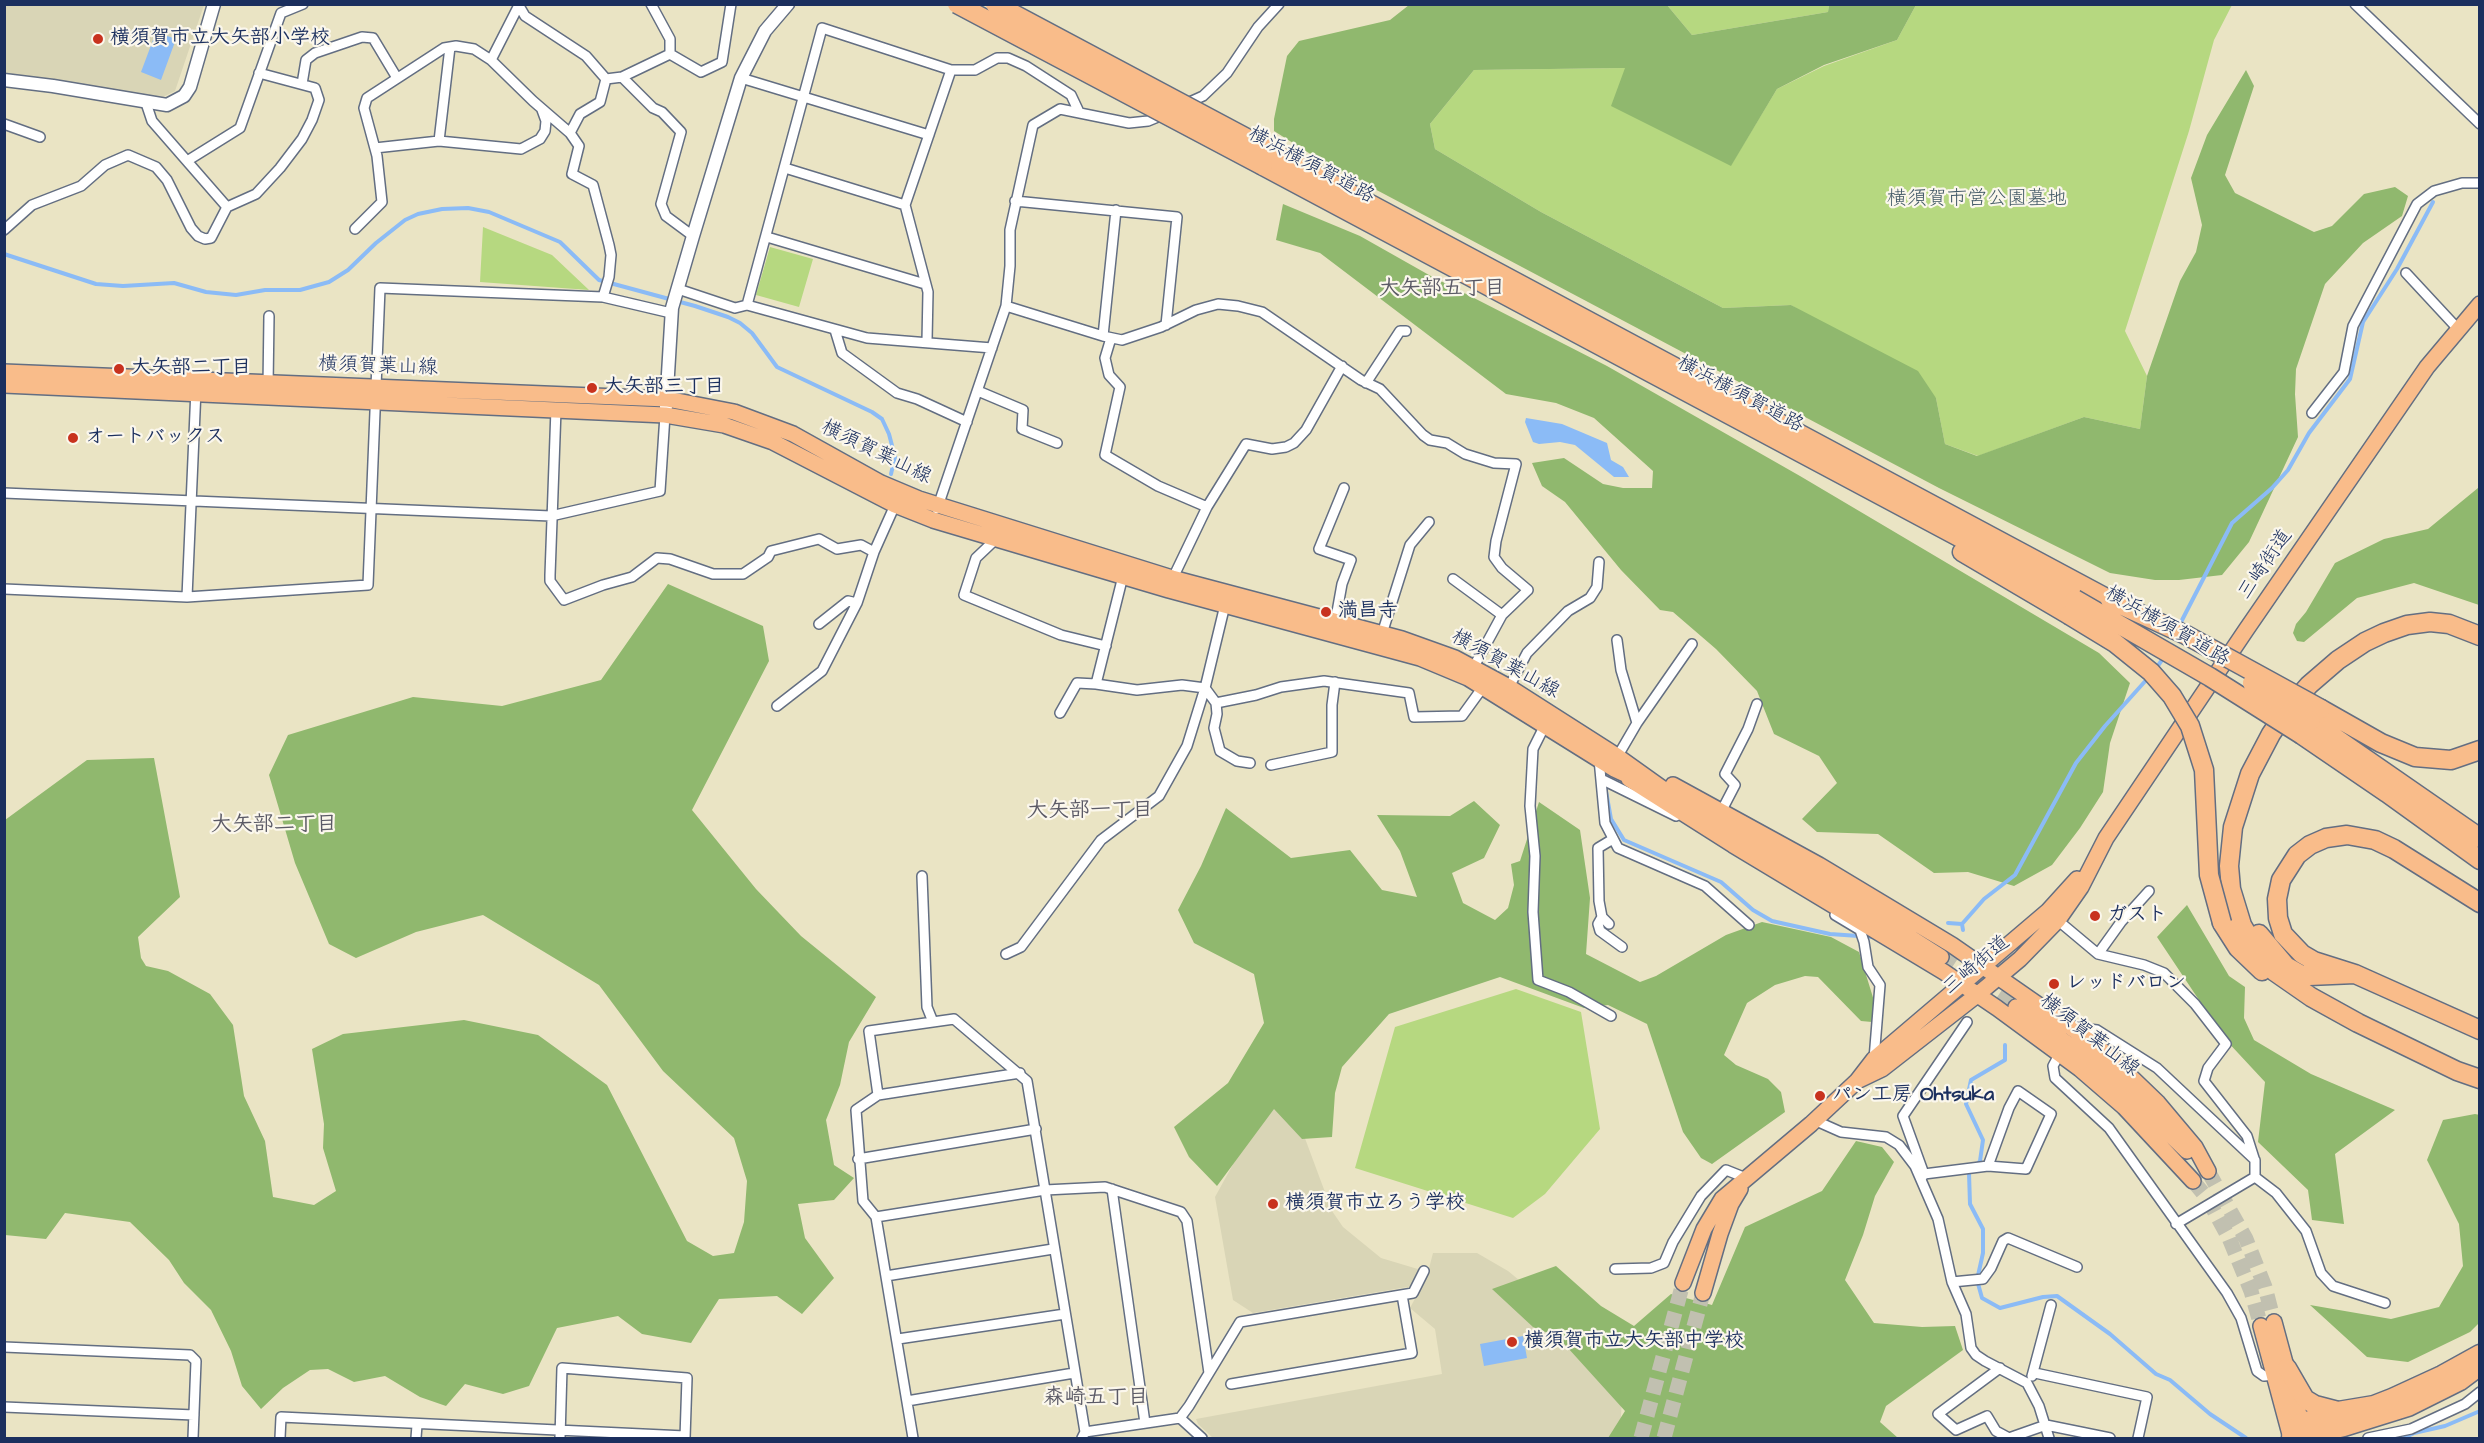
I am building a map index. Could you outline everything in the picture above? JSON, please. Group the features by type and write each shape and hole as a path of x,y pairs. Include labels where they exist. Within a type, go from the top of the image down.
{"highway":[{"name":"横浜横須賀道路","path":"957,4 1267,158 2110,600 2186,635 2480,838"},
{"name":"横浜横須賀道路","path":"995,4 2072,607 2210,677 2311,722 2388,793 2480,860"},
{"path":"2072,607 2151,672 2172,696 2190,726 2204,770 2209,875 2222,923 2238,948 2260,969 2282,985 2457,1071 2480,1079"},
{"path":"2358,1023 2311,997 2275,972 2248,937 2236,909 2230,876 2233,827 2242,796 2259,754 2288,709 2309,685 2346,655 2384,633 2418,623 2449,624 2480,636"},
{"path":"2355,974 2309,976 2300,974 2286,966 2259,933 2245,900 2240,868 2243,831 2254,793 2274,749 2297,715 2331,680 2366,654 2390,642 2424,635 2456,638 2480,651"},
{"path":"2311,722 2381,743 2415,757 2451,760 2480,750"},
{"path":"2480,903 2406,855 2375,840 2347,835 2326,838 2310,845 2297,855 2281,880 2277,899 2280,926 2288,941 2302,954 2314,961 2355,974 2444,1016 2480,1030"},
{"path":"2444,1016 2480,1023"},
{"path":"2281,1371 2305,1399 2327,1410 2349,1410 2374,1405 2412,1390 2480,1354"},
{"path":"2299,1435 2377,1418 2408,1407 2460,1381 2480,1366"},
{"path":"2299,1435 2349,1410"}],"main road":[{"name":"三崎街道","path":"1857,1081 1882,1069 2020,959 2096,856 2427,367 2480,304"},
{"name":"横須賀葉山線","path":"4,372 196,387"},
{"name":"横須賀葉山線","path":"4,385 196,387 376,394 667,399 734,412 793,434 936,513 996,539 1123,576 1171,584 1225,605 1334,627"},
{"name":"横須賀葉山線","path":"376,394 556,409 665,415 724,425 773,442 895,506 936,513 1171,584 1380,640 1420,658 1471,673 1615,763 1839,892 1941,957"},
{"name":"横須賀葉山線","path":"1471,673 1483,687 1506,693 1545,725 1599,759 1615,763"},
{"path":"1615,763 1722,810 1819,865 1984,966 2070,1027"},
{"path":"1615,763 1733,845 1855,917 1963,985 2060,1053"},
{"name":"三崎街道","path":"1683,1283 1704,1229 1722,1199 1857,1081 1874,1059 1984,966 2053,915"},
{"name":"横須賀葉山線","path":"2016,1007 2099,1066 2208,1171 2195,1147 2158,1103 2107,1054 2070,1027"},
{"name":"横須賀葉山線","path":"2060,1053 2124,1107 2193,1181 2161,1126"},
{"name":"三崎街道","path":"1703,1293 1731,1204 1746,1178"},
{"path":"2268,1324 2299,1435"}],"street":[{"path":"4,80 167,105 184,96 190,87 214,4"},
{"path":"187,162 240,128 280,13 303,4"},
{"path":"651,4 670,39 670,54"},
{"path":"670,54 701,72 722,62 731,4"},
{"path":"4,493 551,516 660,491 672,311 677,291 741,78 765,31 788,4"},
{"path":"936,513 1006,306 1010,266 1010,230 1033,125 1060,109 1129,123 1148,121 1203,96 1227,73 1258,27 1279,4"},
{"path":"2355,4 2480,124"},
{"path":"491,60 518,6 525,16 586,56 606,79"},
{"path":"747,305 822,28 951,70 975,70 997,58 1008,58 1026,66 1071,95 1078,112"},
{"path":"302,84 306,60 315,53 362,38 373,38 397,78"},
{"path":"439,141 450,47"},
{"path":"355,230 382,202 375,148 364,108 367,98 444,48 474,50 491,60 570,133 579,146 572,174 593,185 609,245 609,277 604,294"},
{"path":"606,79 622,77 670,54"},
{"path":"927,341 928,292 905,205 951,70"},
{"path":"4,230 32,205 81,186 105,165 128,155 156,167 167,180 191,228 198,236 205,239 211,238 226,207 256,194 280,168 302,139 319,100 315,88 259,73"},
{"path":"622,77 681,132 660,204 666,216 693,236"},
{"path":"741,78 929,135"},
{"path":"570,133 580,114 600,102 606,79"},
{"path":"146,103 152,121 226,207"},
{"path":"375,148 439,141 521,149 540,139 545,131 546,121 541,107"},
{"path":"4,124 40,137"},
{"path":"785,168 905,205"},
{"path":"2312,413 2344,372 2353,326 2417,204 2434,191 2462,183 2480,183"},
{"path":"1015,201 1177,217 1166,325"},
{"path":"1116,210 1105,358 1109,375 1120,387 1105,455 1158,486 1207,507"},
{"path":"767,237 925,284"},
{"path":"2406,273 2458,329"},
{"path":"4,589 187,597 368,585 380,288 604,294 672,311"},
{"path":"677,291 735,308 747,305 867,338 992,348"},
{"path":"1006,306 1122,340 1166,325 1196,310 1218,304 1262,312 1366,383 1380,389 1430,440 1447,443 1465,454 1494,463 1516,464 1494,556 1502,568 1528,590 1502,615 1471,673"},
{"path":"268,390 269,316"},
{"path":"835,330 842,353 897,393 917,399 967,422"},
{"path":"1366,383 1400,331 1406,331"},
{"path":"1171,584 1207,507 1246,444 1272,449 1286,447 1293,443 1306,430 1342,366"},
{"path":"187,597 196,387"},
{"path":"978,391 1023,410 1022,429 1057,443"},
{"path":"556,409 550,581 564,600 603,585 633,578 657,558 670,559 713,574 743,574 768,557 771,551 819,539 837,549 861,545 874,552"},
{"path":"1334,627 1342,584 1351,560 1319,549 1344,488"},
{"path":"777,706 822,671 857,603 874,552 895,506"},
{"path":"1380,640 1410,544 1429,522"},
{"path":"996,539 976,558 964,595 1061,635 1106,646"},
{"path":"1506,693 1527,653 1568,610 1590,598 1597,587 1599,562"},
{"path":"1096,684 1123,576"},
{"path":"1453,579 1502,615"},
{"path":"819,624 848,600 857,603"},
{"path":"1006,954 1021,947 1101,840 1159,796 1187,746 1205,688 1225,605"},
{"path":"1617,640 1621,670 1637,723"},
{"path":"1615,763 1637,723 1692,644"},
{"path":"1216,703 1308,682 1335,682 1409,693 1414,717 1462,716 1483,687"},
{"path":"1271,765 1332,752 1332,705 1335,682"},
{"path":"1060,713 1077,683 1137,690 1182,685 1205,688 1216,703 1217,714 1214,728 1220,751 1237,761 1250,763"},
{"path":"1722,810 1735,785 1725,774 1749,729 1757,704"},
{"path":"1545,725 1533,749 1530,806 1535,856 1533,912 1538,980 1569,992 1611,1016"},
{"path":"1599,759 1605,823 1618,848 1705,886 1749,925"},
{"path":"1601,779 1680,818 1860,930 1868,967 1880,985 1874,1059"},
{"path":"1613,839 1598,848 1599,901 1605,920 1598,924 1600,931 1622,946"},
{"path":"922,876 927,1007 933,1022"},
{"path":"2098,954 2121,922 2149,891"},
{"path":"2053,915 2098,954 2144,965 2164,973 2195,1004 2226,1044 2208,1068 2204,1081 2247,1136 2255,1160 2256,1176 2276,1193 2306,1231 2321,1273 2333,1286 2385,1303"},
{"path":"878,1095 869,1031 954,1019 1027,1081 1084,1435 1180,1418 1240,1322 1413,1293 1424,1270"},
{"path":"1967,1022 1903,1116 1938,1219 1952,1282 1966,1314 1971,1348 1976,1355 2028,1383 2046,1425 2049,1438"},
{"path":"2070,1027 2097,1030 2157,1068 2255,1160"},
{"path":"2060,1053 2053,1066 2055,1078 2109,1128 2227,1293 2241,1318 2257,1371 2265,1376 2281,1371"},
{"path":"913,1438 876,1217 863,1201 856,1110 878,1095 1020,1073"},
{"path":"1923,1176 1989,1166 2026,1169 2051,1114 2018,1091 2009,1108 1989,1166"},
{"path":"1814,1120 1841,1132 1870,1134 1892,1141 1899,1145 1923,1176"},
{"path":"858,1159 1036,1129"},
{"path":"1615,1269 1651,1268 1665,1263 1673,1242 1701,1196 1726,1170 1746,1178"},
{"path":"2176,1224 2256,1176"},
{"path":"876,1217 1045,1190 1105,1186 1181,1212 1186,1221 1209,1373"},
{"path":"1112,1189 1145,1423"},
{"path":"1952,1282 1983,1279 1991,1268 2003,1241 2008,1238 2077,1267"},
{"path":"886,1276 1053,1249"},
{"path":"1231,1384 1412,1353 1401,1295"},
{"path":"2028,1383 2035,1373 2051,1305"},
{"path":"898,1339 1065,1314"},
{"path":"4,1347 190,1355 196,1361 193,1438"},
{"path":"280,1438 281,1417 560,1435 685,1437 687,1377 562,1368 560,1435"},
{"path":"2000,1368 1938,1414 1956,1430 1987,1416 1996,1431 2008,1438 2046,1425 2110,1438"},
{"path":"907,1401 1074,1373"},
{"path":"2035,1373 2147,1397 2138,1438"},
{"path":"2368,1438 2383,1437 2411,1429 2465,1404 2480,1392"},
{"path":"4,1407 194,1415"},
{"path":"1180,1418 1202,1438"},
{"path":"416,1438 417,1425"}],"shaded area":[{"name":"横須賀市立大矢部小学校","path":"5,5 204,5 175,91 163,97 5,74"},
{"name":"横須賀市立ろう学校","path":"1270,1097 1290,1098 1332,1211 1343,1227 1381,1258 1421,1270 1413,1286 1253,1313 1233,1300 1215,1197"},
{"name":"横須賀市立大矢部中学校","path":"1433,1253 1477,1253 1508,1271 1569,1321 1622,1400 1620,1431 1616,1438 1213,1438 1198,1424 1196,1419 1442,1374 1435,1329 1410,1308 1427,1276"}],"green space":[{"path":"1409,5 1667,5 1692,35 1828,12 1829,5 1916,5 1897,40 1824,65 1777,89 1731,166 1611,106 1625,68 1474,70 1430,124 1435,149 1541,212 1723,308 1791,305 1918,371 1936,398 1945,444 1977,456 2084,417 2140,429 2147,376 2180,281 2196,252 2202,225 2191,178 2207,135 2246,70 2254,86 2225,175 2235,193 2314,232 2332,226 2364,194 2395,187 2408,196 2402,216 2363,243 2325,284 2296,369 2298,437 2249,542 2222,575 2155,580 2110,573 1939,488 1320,160 1274,131 1274,119 1287,56 1299,41 1390,20"},
{"path":"1667,5 1829,5 1828,12 1692,35"},
{"name":"横須賀市営公園墓地","path":"1916,5 2232,5 2214,40 2189,131 2125,331 2147,376 2140,429 2084,417 1978,456 1945,444 1936,398 1791,305 1723,308 1541,212 1435,149 1430,124 1474,70 1625,68 1731,165 1777,89 1824,66 1897,40"},
{"path":"1283,204 1360,236 1429,275 1607,366 1800,476 2099,653 2130,683 2110,743 2103,792 2052,865 2014,886 1968,872 1934,873 1878,834 1817,832 1802,819 1837,783 1819,756 1774,734 1757,691 1716,649 1673,612 1660,610 1621,570 1565,502 1542,486 1532,463 1564,458 1603,484 1623,488 1652,488 1653,471 1594,418 1556,403 1506,394 1320,253 1276,240"},
{"path":"483,227 552,255 589,290 480,282"},
{"path":"770,247 813,259 799,307 756,295"},
{"path":"2479,483 2479,605 2414,583 2357,598 2304,642 2297,641 2293,633 2296,624 2306,612 2335,563 2384,539 2428,529 2478,488"},
{"path":"668,584 763,626 769,661 692,810 756,889 801,936 876,997 849,1042 840,1085 826,1120 834,1165 854,1178 834,1200 798,1204 805,1238 834,1278 802,1314 777,1296 719,1299 691,1343 642,1334 618,1316 557,1328 529,1386 503,1394 465,1384 446,1406 420,1397 385,1376 354,1382 328,1369 310,1370 283,1388 261,1409 242,1386 231,1351 211,1310 184,1283 169,1260 130,1222 65,1213 46,1239 5,1235 5,820 87,760 154,758 180,897 138,937 141,958 146,966 168,971 210,994 233,1025 244,1096 265,1141 273,1197 314,1205 336,1191 323,1148 324,1124 312,1049 343,1034 464,1020 538,1035 607,1085 687,1241 713,1256 734,1253 744,1222 747,1181 734,1138 663,1071 599,985 483,915 416,932 356,958 329,944 295,863 269,775 288,735 413,697 502,706 601,680"},
{"path":"1474,801 1500,825 1484,858 1452,873 1463,903 1495,920 1508,908 1514,885 1511,864 1520,861 1539,802 1580,830 1590,898 1586,954 1640,982 1656,976 1726,935 1762,922 1831,937 1859,952 1879,1017 1872,1022 1861,1021 1818,977 1805,976 1775,985 1747,1003 1724,1055 1736,1065 1768,1079 1781,1092 1785,1112 1712,1164 1701,1158 1683,1132 1647,1024 1608,1005 1584,1008 1500,977 1389,1014 1342,1067 1335,1093 1332,1137 1302,1139 1274,1109 1217,1186 1189,1157 1174,1127 1228,1083 1264,1023 1254,974 1194,943 1178,910 1201,866 1226,808 1291,858 1350,850 1382,890 1417,897 1400,851 1377,815 1450,816"},
{"path":"2187,905 2229,976 2245,987 2244,1018 2254,1040 2311,1074 2395,1110 2335,1154 2344,1224 2312,1220 2308,1190 2258,1142 2265,1082 2225,1039 2157,937"},
{"path":"1516,989 1581,1012 1600,1129 1545,1194 1513,1218 1355,1168 1395,1027"},
{"path":"2480,1115 2479,1323 2470,1332 2408,1362 2367,1357 2310,1305 2391,1319 2439,1307 2463,1266 2459,1224 2427,1160 2443,1120"},
{"path":"1856,1141 1882,1147 1894,1162 1875,1196 1863,1235 1845,1280 1874,1323 1922,1327 1955,1326 1963,1350 1886,1406 1880,1422 1898,1438 1608,1438 1625,1411 1558,1337 1533,1327 1492,1289 1556,1266 1601,1306 1634,1326 1671,1294 1712,1305 1745,1227 1822,1191"}],"water":[{"path":"156,32 176,39 161,80 141,72"},
{"path":"1526,418 1562,424 1607,443 1611,460 1623,467 1629,477 1614,477 1575,445 1560,442 1539,444 1533,442 1525,422"},
{"path":"1523,1336 1527,1358 1484,1366 1480,1344"}],"waterway":[{"path":"2179,626 2232,523 2272,488 2288,470 2309,433 2350,379 2363,322 2397,269 2433,202"},
{"path":"4,254 96,284 123,286 174,283 206,292 236,295 265,290 300,290 329,282 348,270 376,243 405,220 418,214 442,209 468,208 489,212 560,242 599,280 695,306 740,323 752,333 777,367 872,412 882,419 895,457 891,474"},
{"path":"2155,670 2164,657"},
{"path":"1962,924 1984,899 2015,875 2076,763 2148,678"},
{"path":"1606,791 1611,819 1624,840 1721,882 1753,910 1772,921 1830,934 1873,937"},
{"path":"1948,923 1962,924"},
{"path":"1962,924 1963,930"},
{"path":"2005,1045 2005,1060 1971,1080 1966,1104 1983,1140 1980,1161 1969,1173 1970,1204 1983,1229 1983,1253 1977,1280 1982,1298 2000,1308 2043,1297 2057,1296 2110,1334 2156,1374 2170,1380 2210,1414 2246,1438"},
{"path":"2404,1438 2414,1433 2445,1426 2480,1411"}],"tunnel":[{"path":"1941,957 2016,1007"},
{"path":"2208,1171 2246,1239 2265,1287 2274,1322"},
{"path":"2193,1181 2207,1198 2229,1238 2251,1291 2261,1326"},
{"path":"1641,1438 1683,1283"},
{"path":"1664,1438 1703,1293"}],"place":[{"name":"横須賀市立大矢部小学校","path":"98,39"},
{"name":"大矢部二丁目","path":"119,369"},
{"name":"大矢部三丁目","path":"592,388"},
{"name":"オートバックス","path":"73,438"},
{"name":"満昌寺","path":"1326,612"},
{"name":"ガスト","path":"2095,916"},
{"name":"レッドバロン","path":"2054,984"},
{"name":"パン工房 Ohtsuka","path":"1820,1096"},
{"name":"横須賀市立ろう学校","path":"1273,1204"},
{"name":"横須賀市立大矢部中学校","path":"1512,1342"}],"district":[{"name":"大矢部五丁目","path":"1442,290"},
{"name":"大矢部一丁目","path":"1090,812"},
{"name":"大矢部二丁目","path":"274,826"},
{"name":"森崎五丁目","path":"1096,1399"}]}
